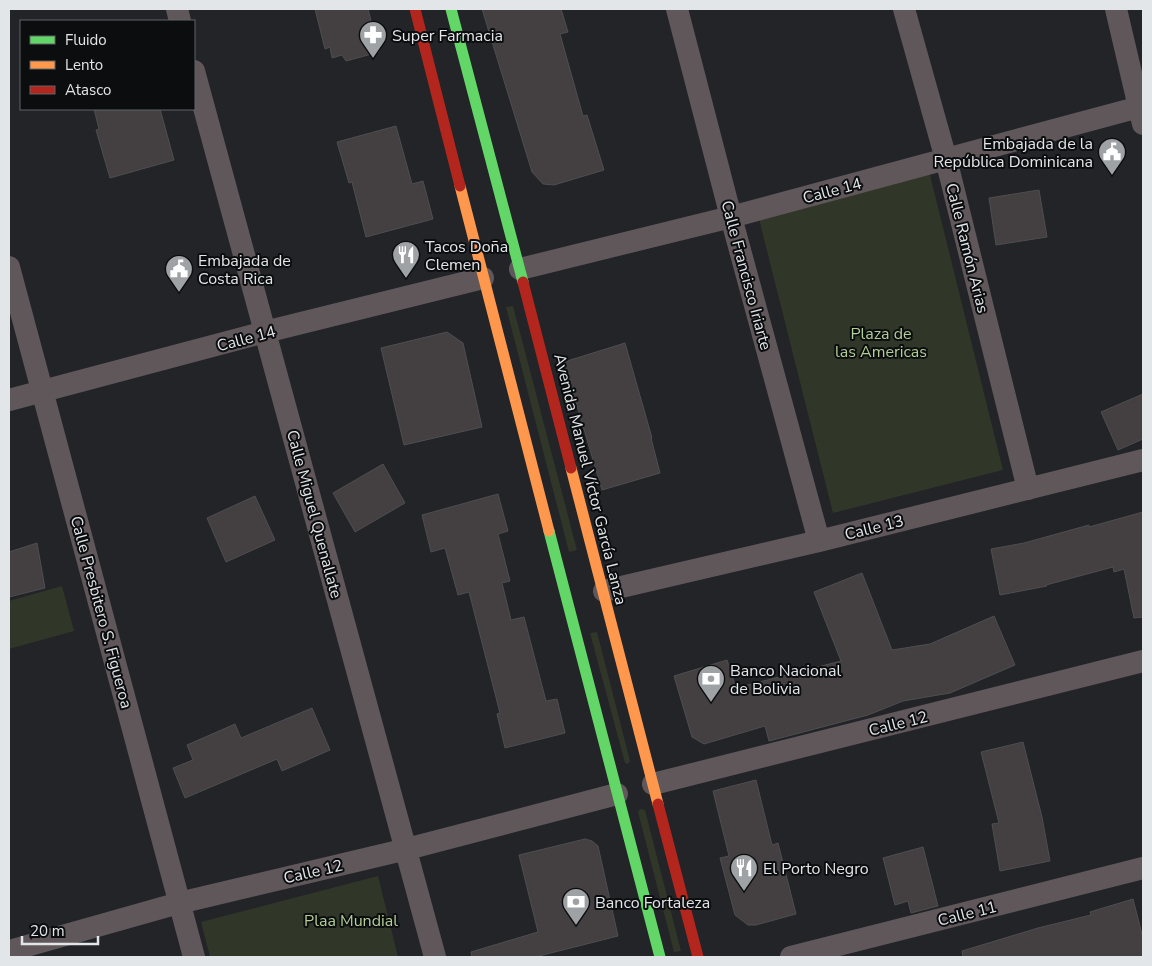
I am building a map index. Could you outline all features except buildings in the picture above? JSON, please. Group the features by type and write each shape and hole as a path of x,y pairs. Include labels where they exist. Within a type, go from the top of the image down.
{"main road":[{"path":"415,9 488,277 622,793 660,957"},
{"name":"Avenida Manuel Víctor García Lanza","path":"451,9 649,786 698,957"}],"street":[{"name":"Calle Francisco Iriarte","path":"677,9 819,541"},
{"name":"Calle Ramón Arias","path":"904,9 946,159 1028,489"},
{"path":"1116,9 1142,112"},
{"name":"Calle Miguel Quenallate","path":"195,75 435,957"},
{"name":"Calle 14","path":"516,270 731,217 946,159 1142,112"},
{"name":"Calle Presbitero S. Figueroa","path":"9,267 194,957"},
{"name":"Calle 14","path":"9,400 265,332 488,277"},
{"name":"Calle 13","path":"599,593 819,541 1143,460"},
{"name":"Calle 12","path":"649,786 1143,661"},
{"name":"Calle 12","path":"9,952 179,903 407,849 622,793"},
{"name":"Calle 11","path":"791,957 1143,868"}],"green space":[{"name":"Plaza de las Americas","path":"929,171 1003,470 833,513 758,215"},
{"path":"513,306 577,550 569,552 506,307"},
{"path":"62,586 74,631 9,649 9,601"},
{"path":"597,632 630,761 628,764 625,763 590,633"},
{"path":"640,809 645,810 681,951 674,952 638,812"},
{"name":"Plaa Mundial","path":"378,876 398,957 210,957 201,922"}],"traffic: fast":[{"path":"451,9 523,282"},
{"path":"549,531 660,957"}],"traffic: slow":[{"path":"460,186 549,531"},
{"path":"571,468 658,804"}],"traffic: jam":[{"path":"415,9 460,186"},
{"path":"523,282 571,468"},
{"path":"658,804 698,957"}],"place":[{"name":"Super Farmacia","path":"373,59"},
{"name":"Embajada de la República Dominicana","path":"1112,176"},
{"name":"Tacos Doña Clemen","path":"406,279"},
{"name":"Embajada de Costa Rica","path":"179,293"},
{"name":"Banco Nacional de Bolivia","path":"711,703"},
{"name":"El Porto Negro","path":"744,892"},
{"name":"Banco Fortaleza","path":"576,926"}]}
